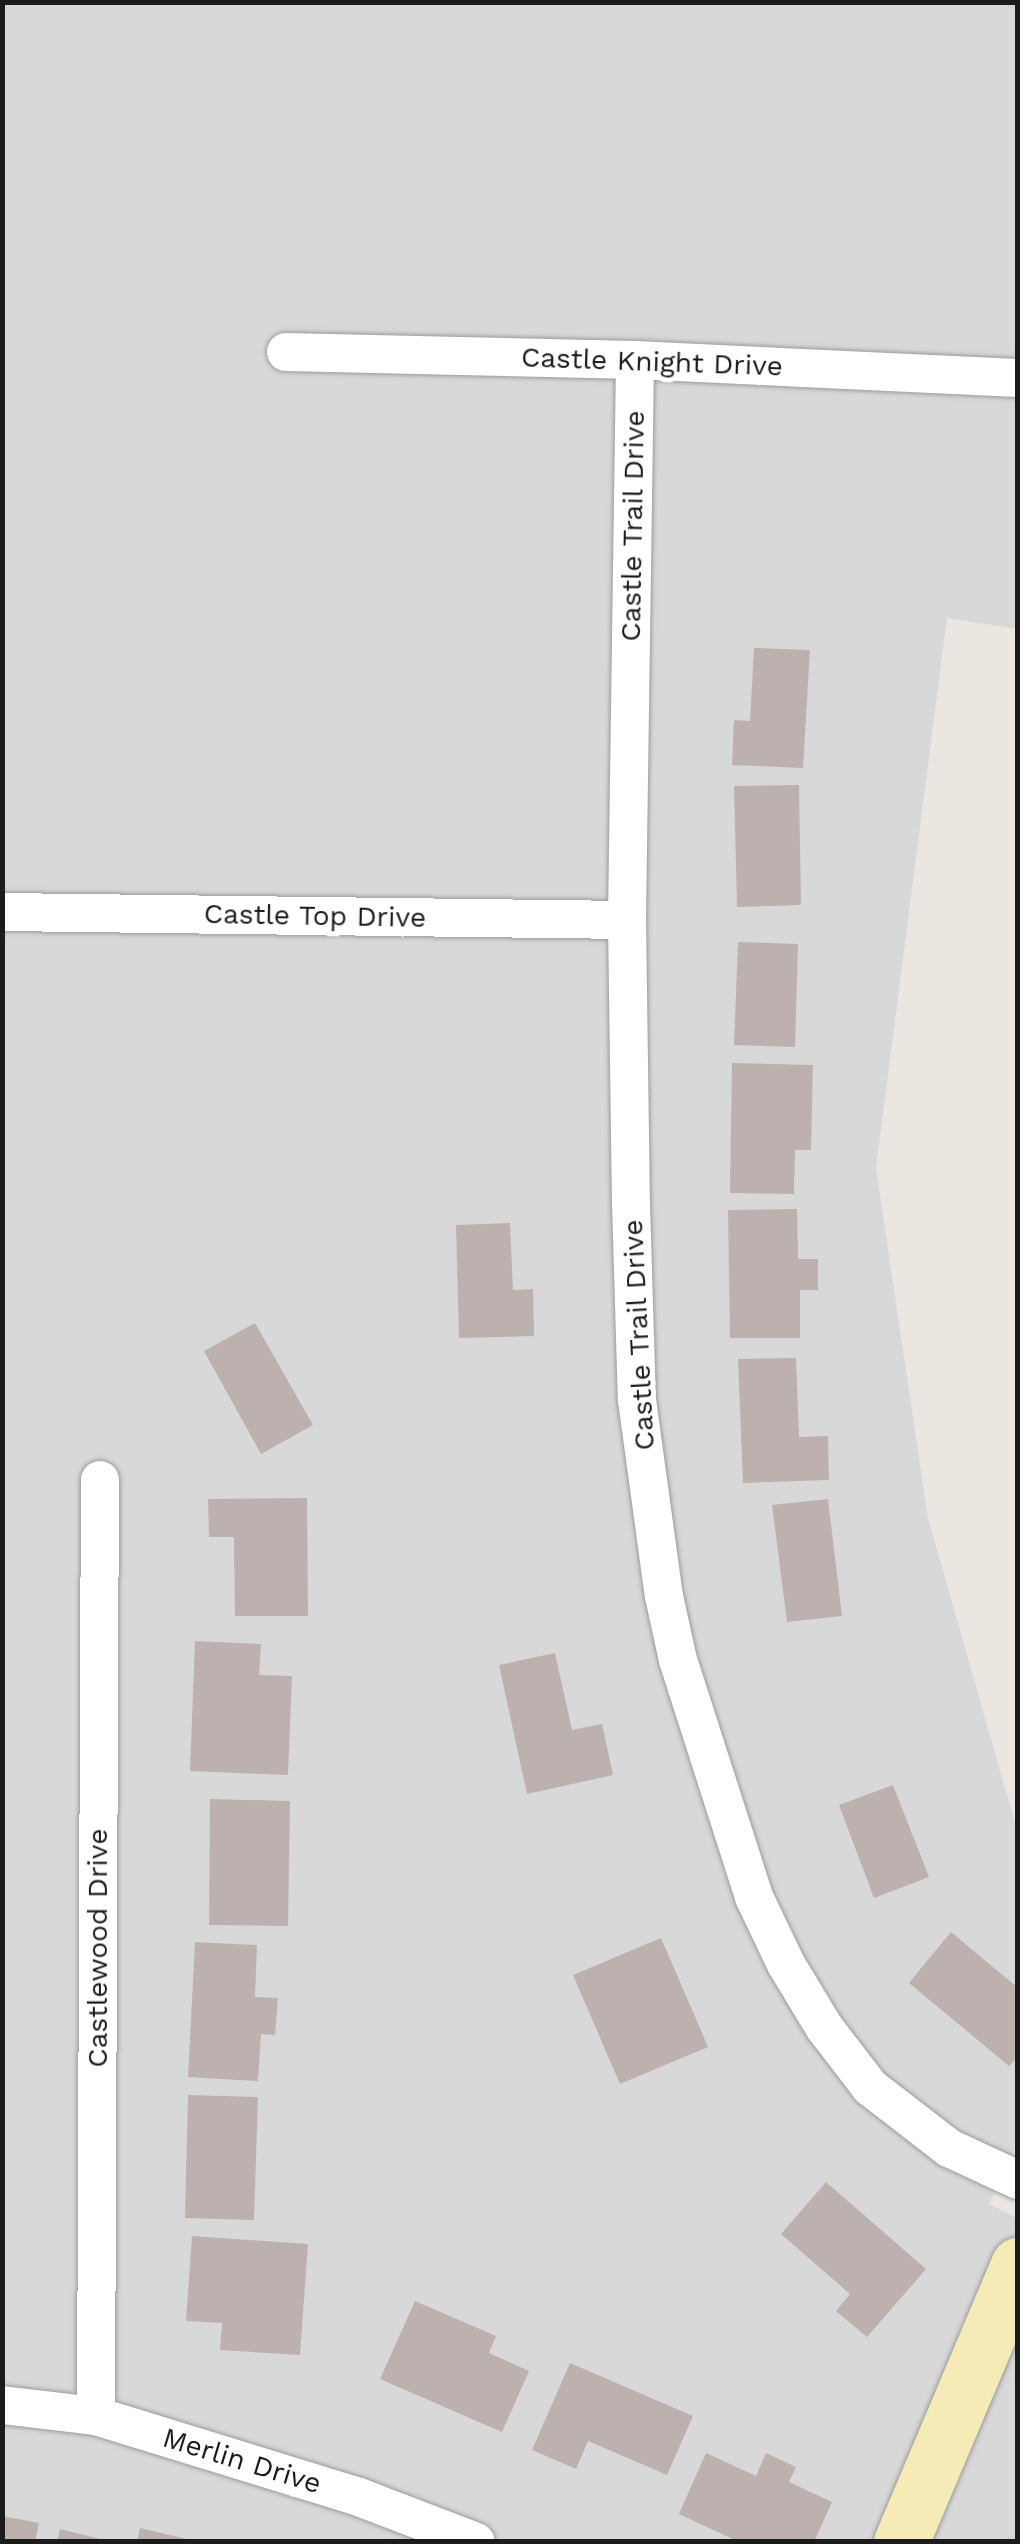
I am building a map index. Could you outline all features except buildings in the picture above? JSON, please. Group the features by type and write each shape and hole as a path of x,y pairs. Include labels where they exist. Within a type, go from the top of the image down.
{"street":[{"name":"Castle Knight Drive","path":"286,352 635,360 1018,378"},
{"name":"Castle Trail Drive","path":"635,360 627,920 637,1400 664,1596 678,1660 754,1897 786,1964 824,2027 870,2087 919,2128 1018,2180"},
{"name":"Castle Top Drive","path":"2,912 627,920"},
{"name":"Castlewood Drive","path":"96,2416 100,1480"},
{"path":"900,2542 1018,2265"},
{"name":"Merlin Drive","path":"2,2405 96,2416 359,2497 476,2542"}],"shaded area":[{"path":"3,3 1017,3 1017,629 947,618 876,1168 928,1518 1017,1830 1017,2144 989,2204 1017,2218 1017,2541 3,2542"}]}
